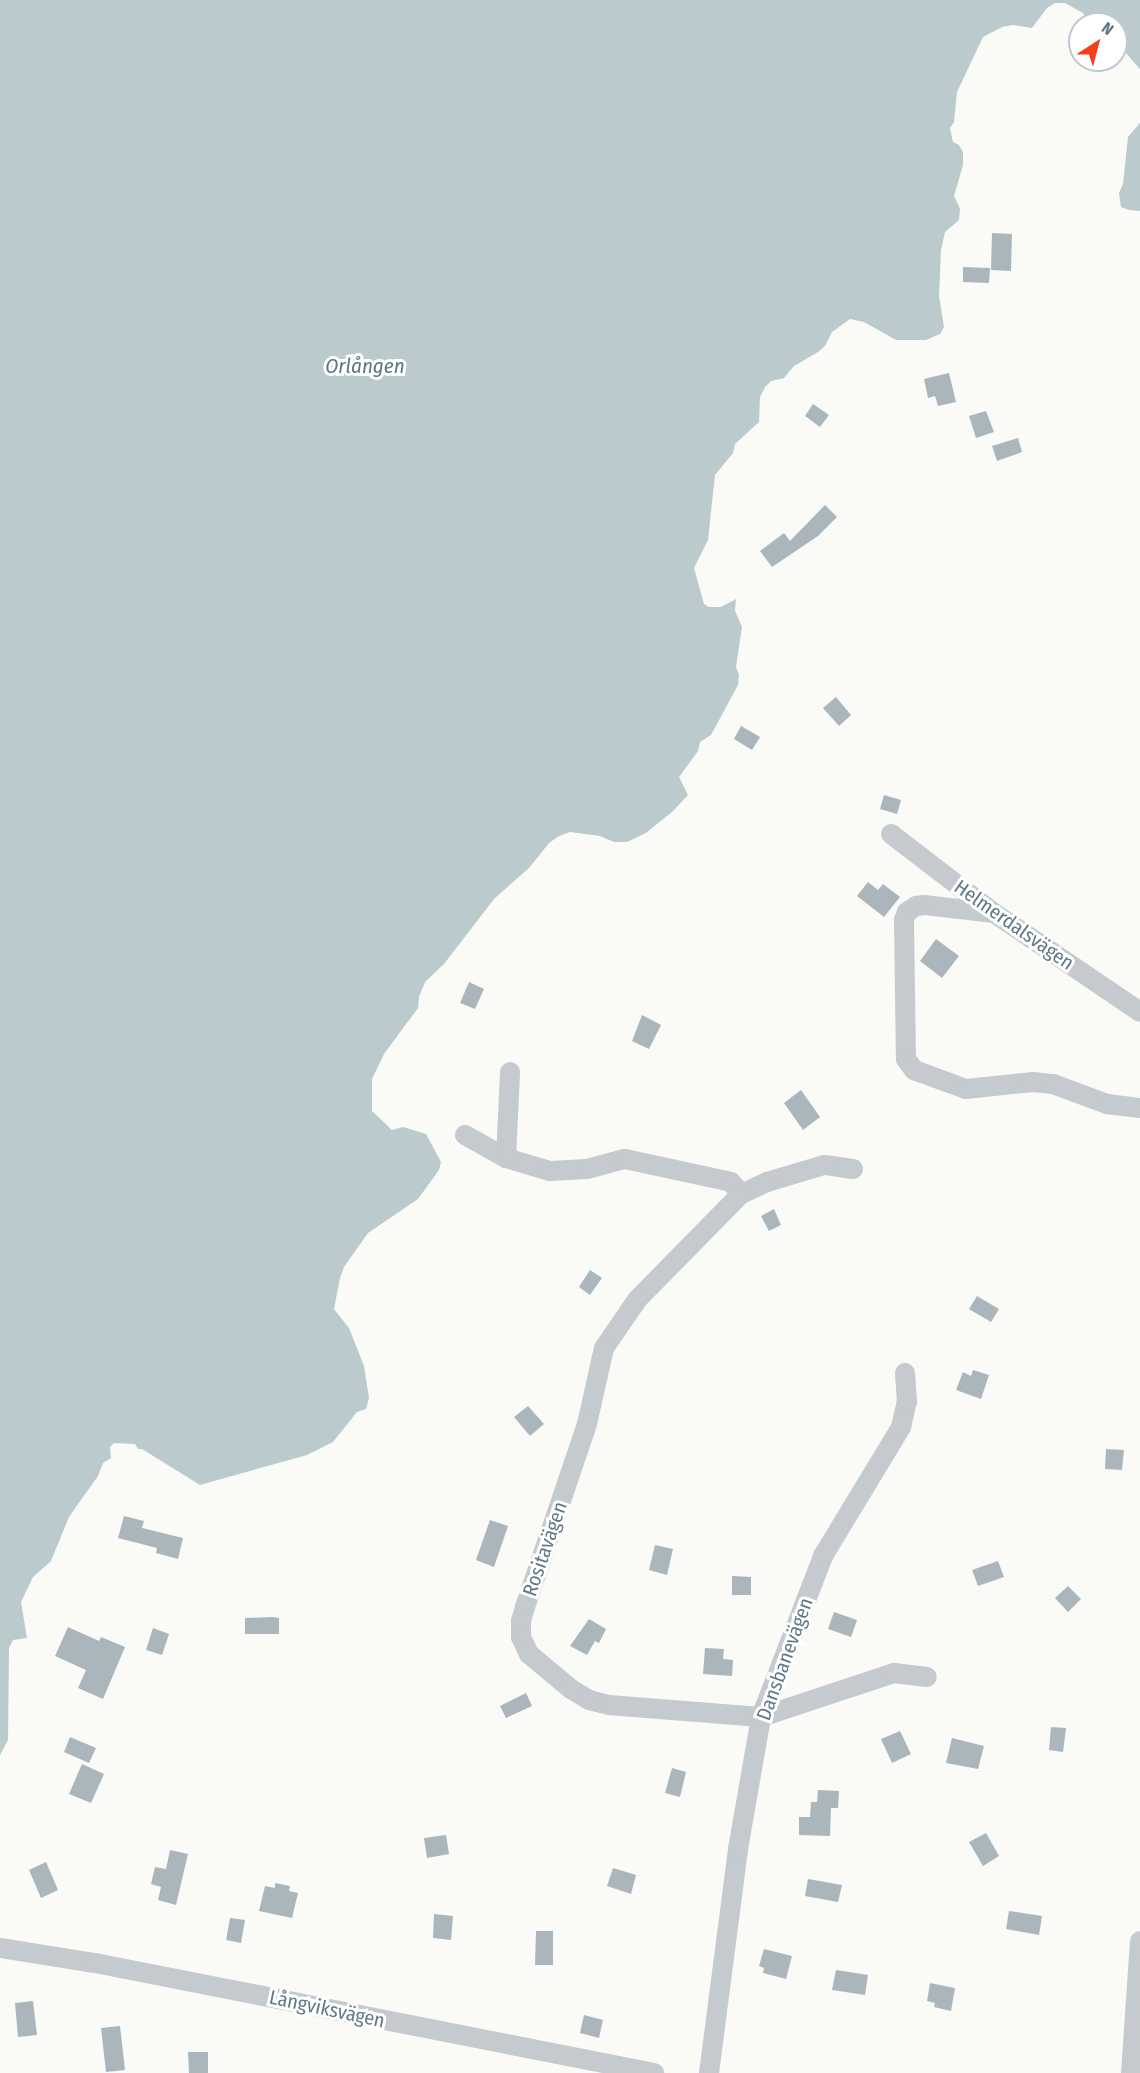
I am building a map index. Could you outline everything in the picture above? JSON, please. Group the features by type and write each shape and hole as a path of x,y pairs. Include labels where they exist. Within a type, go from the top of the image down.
{"street":[{"name":"Helmerdalsvägen","path":"891,834 994,913 1140,1012"},
{"path":"994,913 925,905 916,906 907,912 904,920 906,1059 914,1070 966,1089 1043,1083 1107,1104 1140,1108"},
{"path":"506,1158 510,1072"},
{"path":"465,1135 506,1158 550,1171 587,1169 625,1159 731,1182 741,1194"},
{"name":"Rositavägen","path":"853,1169 825,1165 767,1182 741,1194 637,1300 604,1348 587,1424 520,1621 521,1637 529,1654 589,1700 609,1705 761,1717 894,1673 927,1677"},
{"name":"Dansbanevägen","path":"709,2073 738,1849 761,1717 823,1556 901,1427 907,1402 905,1373"},
{"path":"1131,2073 1140,1941"},
{"name":"Långviksvägen","path":"0,1948 95,1963 654,2073"}],"water":[{"name":"Orlången","path":"0,0 1140,0 1140,69 1128,56 1128,12 1081,12 1065,3 1055,3 1047,8 1032,28 1013,25 1002,27 983,37 957,92 954,122 950,128 953,142 959,145 963,152 963,165 954,196 960,209 959,220 945,232 941,250 939,296 944,327 940,334 926,340 896,340 864,322 850,319 832,332 825,346 818,352 794,366 784,378 771,381 765,387 760,397 759,422 735,444 733,453 715,475 708,540 694,568 704,604 709,607 721,607 736,599 735,611 742,627 736,667 739,675 738,685 711,735 700,742 698,751 679,777 688,795 673,811 646,833 627,842 614,842 600,836 570,832 549,843 529,868 494,899 444,964 425,982 419,997 418,1008 384,1054 372,1079 372,1111 392,1130 403,1127 426,1134 441,1162 439,1170 418,1199 368,1233 344,1267 340,1278 334,1309 349,1328 364,1366 369,1398 366,1409 357,1412 333,1442 307,1455 200,1485 142,1449 138,1449 135,1444 114,1443 110,1447 111,1458 103,1463 98,1476 69,1517 51,1561 33,1577 21,1602 27,1638 13,1640 9,1648 8,1740 0,1755"},
{"path":"1140,123 1140,211 1121,207 1119,193 1123,184 1128,137"}],"building":[{"path":"992,233 1012,234 1011,271 991,270"},
{"path":"963,267 990,268 989,283 963,282"},
{"path":"949,373 956,402 938,406 935,396 928,398 924,379"},
{"path":"813,404 829,415 820,427 805,416"},
{"path":"986,411 994,432 976,438 969,416"},
{"path":"1018,438 1022,452 997,461 992,446"},
{"path":"825,505 837,517 818,536 772,567 760,551 784,533 790,541"},
{"path":"836,697 851,715 839,726 823,708"},
{"path":"741,726 760,737 752,750 734,739"},
{"path":"884,795 901,800 897,814 880,809"},
{"path":"868,882 878,890 883,884 900,897 884,917 857,896"},
{"path":"936,939 959,956 942,978 920,961"},
{"path":"469,982 484,989 475,1009 460,1003"},
{"path":"642,1015 661,1025 649,1049 632,1041"},
{"path":"801,1090 820,1117 803,1130 784,1103"},
{"path":"774,1209 781,1225 769,1231 761,1216"},
{"path":"590,1270 602,1278 590,1295 579,1287"},
{"path":"977,1296 999,1309 991,1322 969,1309"},
{"path":"973,1370 989,1375 981,1399 956,1390 963,1372 971,1376"},
{"path":"528,1406 544,1424 530,1436 514,1417"},
{"path":"1106,1449 1124,1450 1122,1470 1105,1469"},
{"path":"124,1516 144,1521 142,1528 183,1538 178,1559 156,1553 157,1548 118,1538"},
{"path":"490,1520 508,1526 494,1567 476,1560"},
{"path":"655,1545 673,1549 667,1575 649,1570"},
{"path":"998,1561 1004,1577 978,1586 972,1570"},
{"path":"732,1576 751,1577 751,1595 732,1595"},
{"path":"1068,1586 1081,1599 1068,1612 1055,1598"},
{"path":"834,1612 857,1620 851,1637 828,1629"},
{"path":"245,1618 279,1618 279,1634 245,1634"},
{"path":"589,1619 606,1629 599,1643 595,1641 587,1655 570,1646"},
{"path":"68,1627 99,1641 101,1637 125,1647 103,1699 78,1688 86,1670 55,1656"},
{"path":"153,1628 169,1634 162,1655 146,1650"},
{"path":"705,1648 724,1649 723,1659 733,1660 732,1676 703,1674"},
{"path":"526,1693 532,1706 506,1718 500,1706"},
{"path":"1051,1727 1066,1728 1063,1752 1049,1750"},
{"path":"900,1731 911,1754 892,1763 881,1739"},
{"path":"70,1737 96,1748 89,1763 64,1752"},
{"path":"952,1738 984,1746 978,1769 946,1763"},
{"path":"82,1764 104,1774 91,1803 69,1794"},
{"path":"672,1768 686,1772 680,1797 665,1793"},
{"path":"818,1790 839,1791 838,1808 831,1808 830,1836 799,1835 799,1817 810,1817 811,1802 817,1802"},
{"path":"986,1833 999,1856 983,1866 969,1842"},
{"path":"446,1835 449,1854 427,1858 424,1838"},
{"path":"170,1850 188,1854 176,1905 158,1900 161,1887 151,1884 155,1867 166,1869"},
{"path":"46,1862 58,1890 41,1898 29,1870"},
{"path":"613,1868 636,1875 631,1894 607,1886"},
{"path":"808,1879 842,1885 838,1902 805,1896"},
{"path":"275,1883 290,1886 289,1891 298,1893 292,1918 259,1911 265,1886 275,1888"},
{"path":"1009,1911 1042,1916 1039,1935 1006,1929"},
{"path":"434,1914 453,1916 451,1940 433,1938"},
{"path":"230,1918 245,1920 241,1943 226,1940"},
{"path":"536,1931 553,1931 553,1965 535,1965"},
{"path":"764,1949 792,1956 786,1979 763,1973 764,1968 759,1966"},
{"path":"836,1970 868,1975 865,1995 832,1990"},
{"path":"930,1983 955,1988 951,2011 934,2007 935,2003 927,2001"},
{"path":"33,2001 37,2035 18,2037 15,2003"},
{"path":"584,2015 603,2020 599,2038 580,2033"},
{"path":"120,2026 125,2070 106,2072 101,2028"},
{"path":"188,2052 208,2052 208,2073 189,2073"}]}
